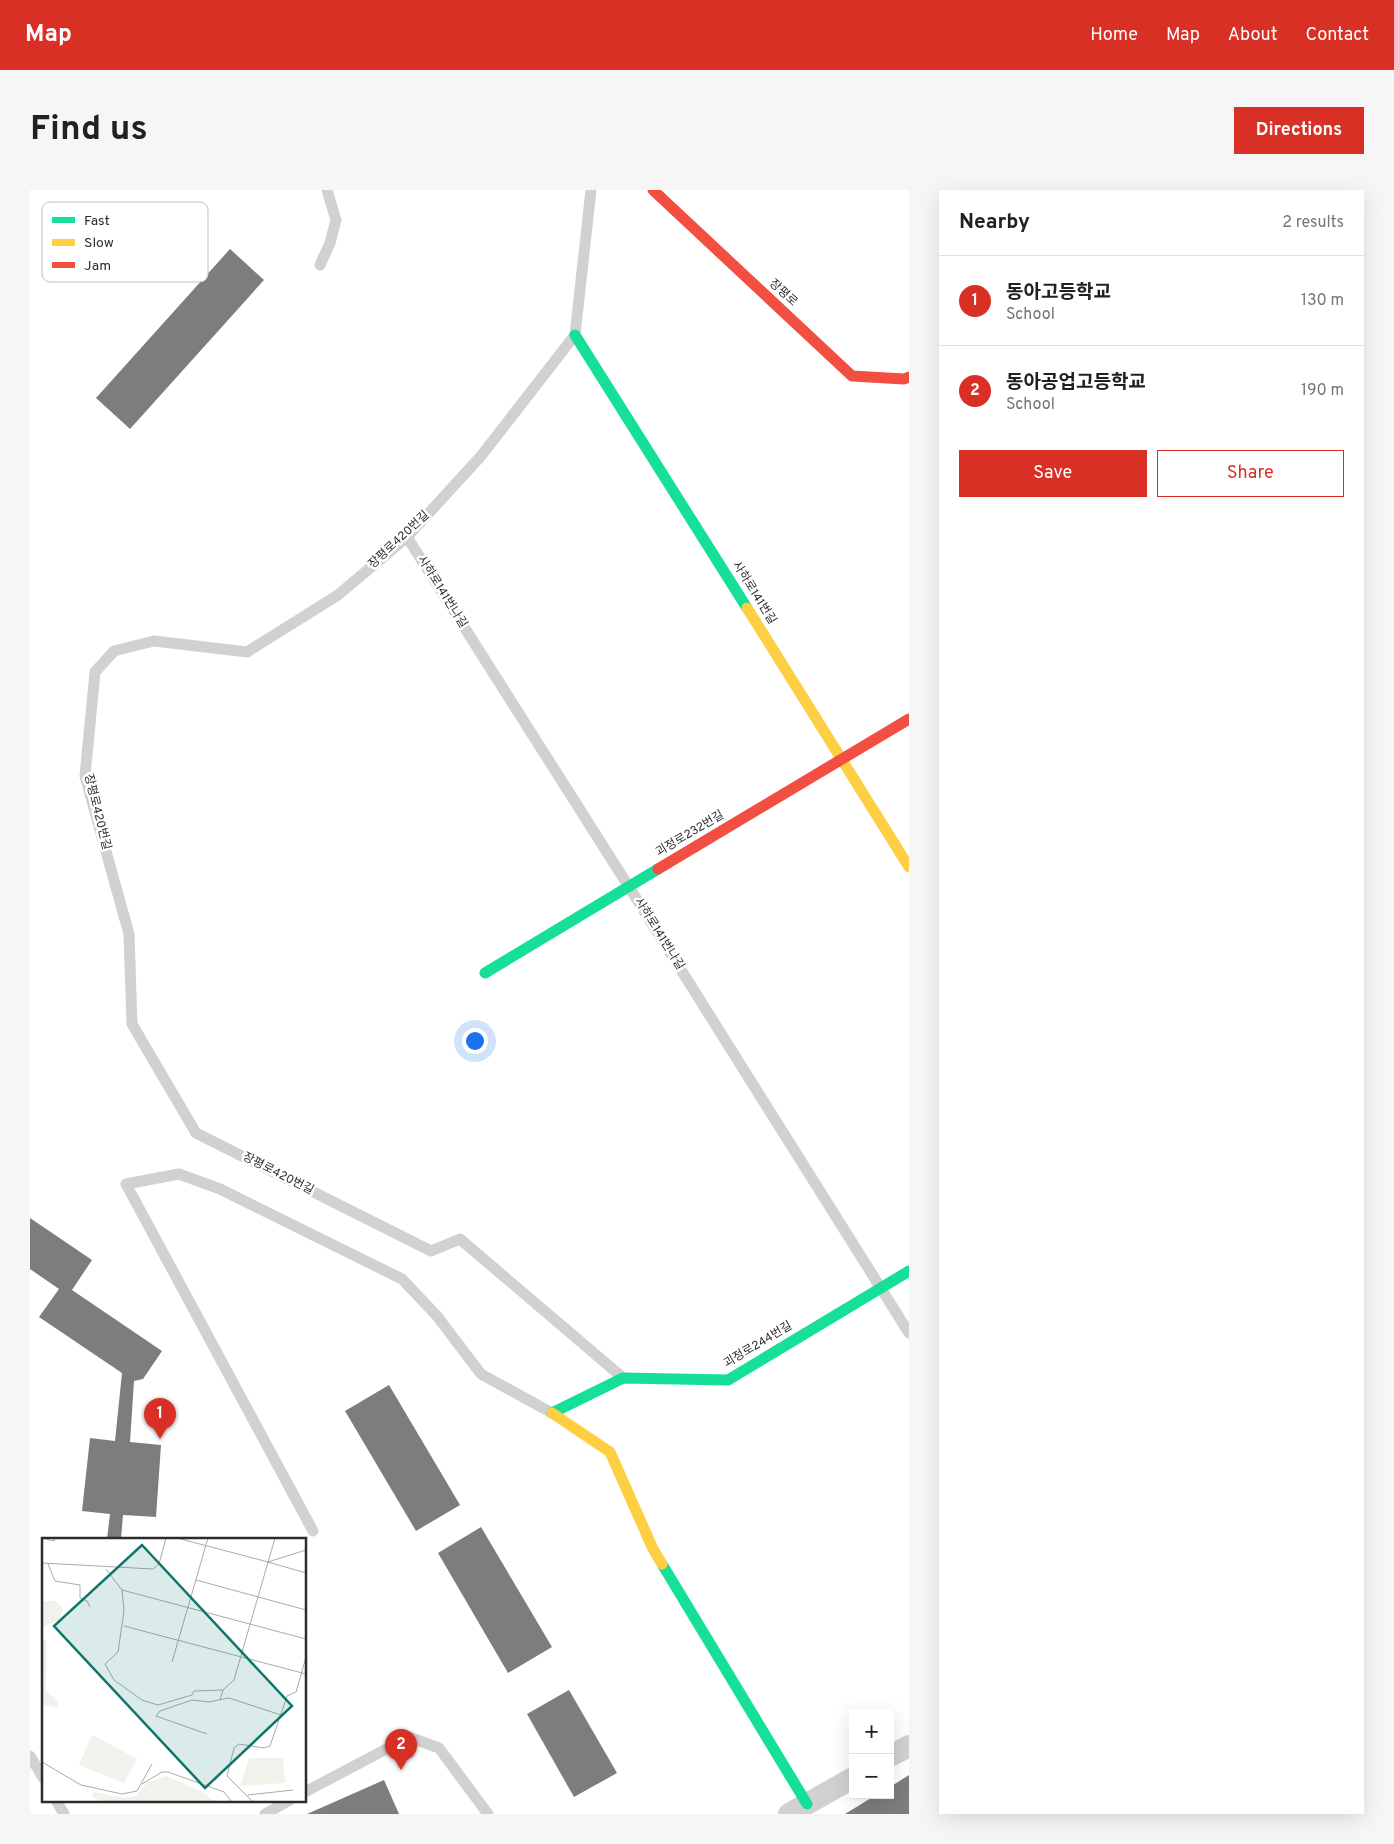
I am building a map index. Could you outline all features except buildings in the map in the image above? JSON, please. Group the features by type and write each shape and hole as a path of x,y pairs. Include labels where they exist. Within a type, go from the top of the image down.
{"street":[{"name":"장평로","path":"653,190 852,376 904,379 909,377"},
{"name":"사하로141번길","path":"575,335 909,867"},
{"name":"괴정로232번길","path":"486,973 909,719"},
{"name":"괴정로244번길","path":"552,1413 623,1378 728,1380 909,1271"},
{"path":"552,1413 610,1452 652,1549 798,1809 849,1780"},
{"path":"894,1754 909,1746"}],"lane":[{"path":"320,264 330,243 336,220 327,190"},
{"path":"575,335 591,190"},
{"name":"장평로420번길","path":"575,335 482,456 407,537 338,596 247,652 154,641 114,651 95,672 85,776 129,934 132,1024 196,1133 431,1251 460,1239 623,1378"},
{"name":"사하로141번나길","path":"407,537 909,1333"},
{"path":"313,1531 126,1184 179,1174 220,1189 402,1279 438,1316 481,1374 552,1413"},
{"path":"306,1791 409,1737 439,1748 488,1814"},
{"path":"30,1756 42,1776"},
{"path":"57,1802 64,1814"},
{"path":"264,1814 286,1802"}],"traffic: fast":[{"path":"575,335 747,608"},
{"path":"485,973 658,869"},
{"path":"552,1413 623,1378 728,1380 909,1271"},
{"path":"662,1564 807,1804"}],"traffic: slow":[{"path":"747,608 909,867"},
{"path":"552,1413 610,1452 653,1549 662,1564"}],"traffic: jam":[{"path":"653,190 852,376 904,379 909,377"},
{"path":"658,869 909,719"}],"place":[{"name":"동아고등학교","path":"160,1439"},
{"name":"동아공업고등학교","path":"401,1770"}]}
